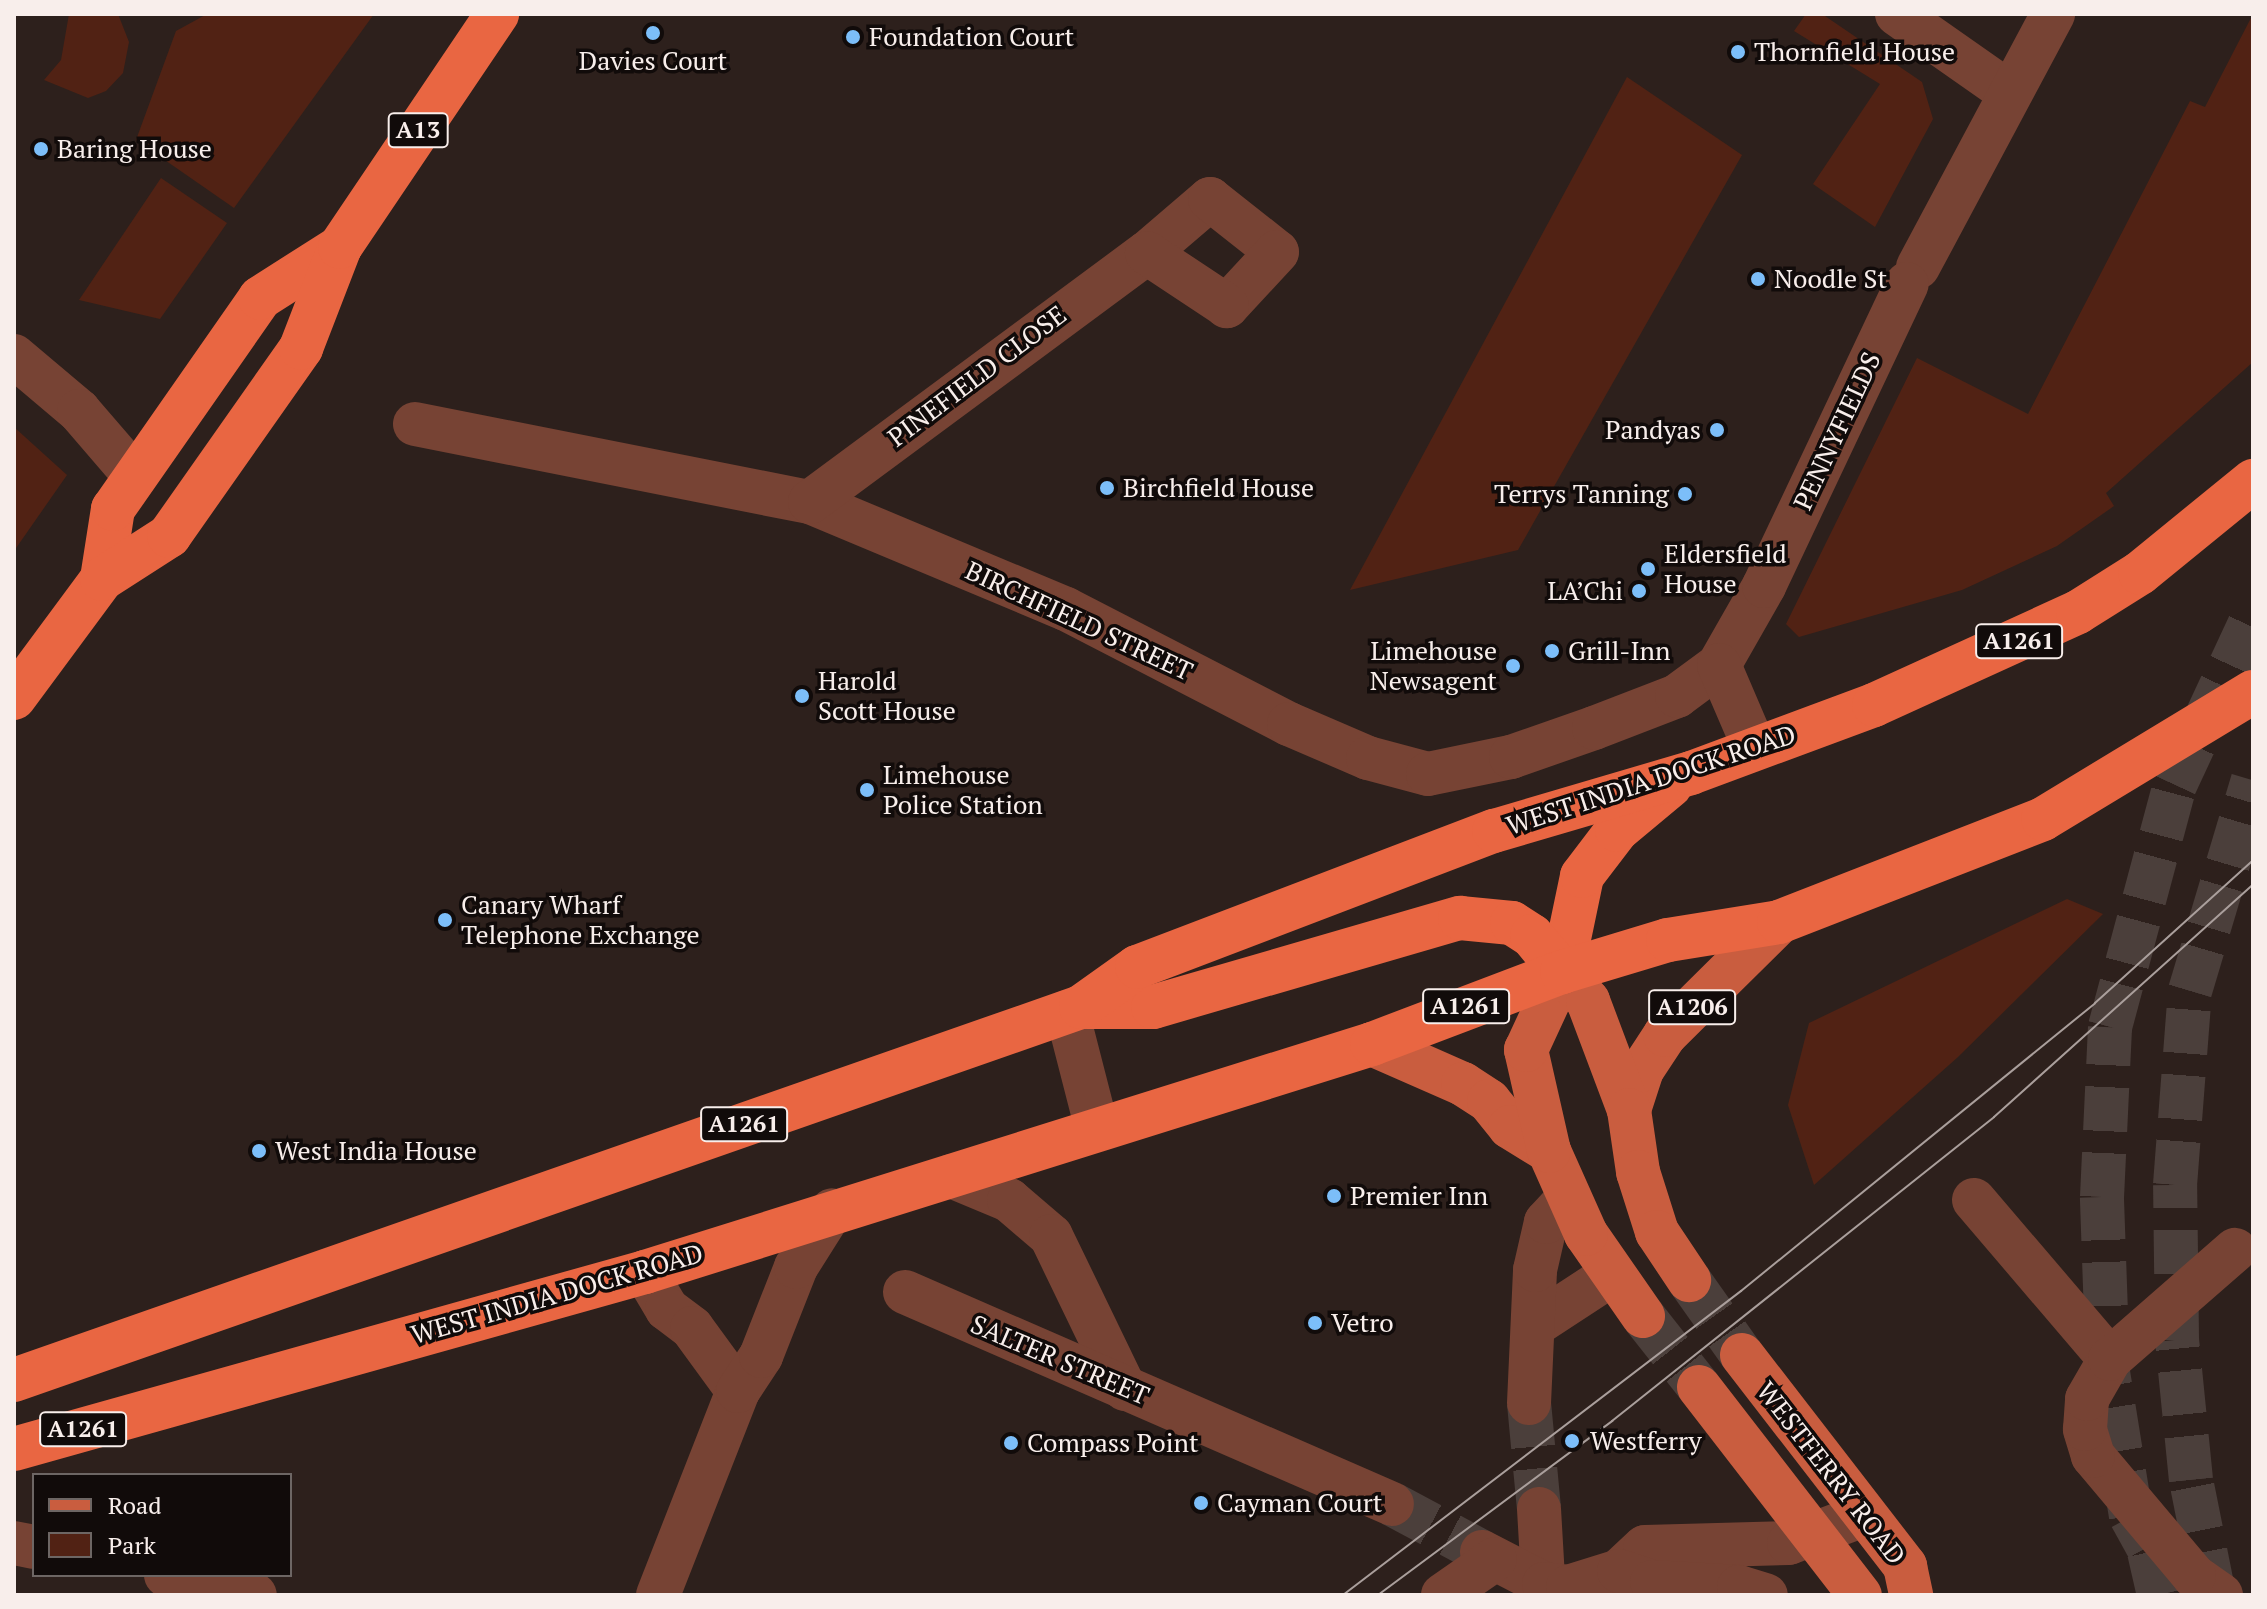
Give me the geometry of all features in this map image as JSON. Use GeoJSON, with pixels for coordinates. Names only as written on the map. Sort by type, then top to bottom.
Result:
{"type":"FeatureCollection","features":[{"type":"Feature","properties":{"kind":"highway","name":"A13"},"geometry":{"type":"LineString","coordinates":[[14,698],[102,579],[169,536],[301,348],[340,247],[497,14]]}},
{"type":"Feature","properties":{"kind":"highway","name":"A13"},"geometry":{"type":"LineString","coordinates":[[102,579],[113,509],[260,298],[340,247]]}},
{"type":"Feature","properties":{"kind":"highway","name":"WEST INDIA DOCK ROAD"},"geometry":{"type":"LineString","coordinates":[[14,1380],[1074,1009],[1152,961],[1504,827],[1691,773],[1936,679],[2078,612],[2140,573],[2253,481]]}},
{"type":"Feature","properties":{"kind":"highway","name":"WEST INDIA DOCK ROAD"},"geometry":{"type":"LineString","coordinates":[[14,1449],[645,1272],[832,1210],[951,1176],[1372,1044],[1562,972],[1668,940],[1779,922],[2043,819],[2253,692]]}},
{"type":"Feature","properties":{"kind":"highway","name":"A1261"},"geometry":{"type":"LineString","coordinates":[[1562,972],[1582,876],[1648,800],[1691,773]]}},
{"type":"Feature","properties":{"kind":"highway","name":"A1261"},"geometry":{"type":"LineString","coordinates":[[1074,1009],[1153,1007],[1460,918],[1512,923],[1532,936],[1562,972]]}},
{"type":"Feature","properties":{"kind":"main road","name":"A1206"},"geometry":{"type":"LineString","coordinates":[[1629,1110],[1642,1070],[1665,1035],[1779,922]]}},
{"type":"Feature","properties":{"kind":"main road","name":"A1206"},"geometry":{"type":"LineString","coordinates":[[1562,972],[1588,1001],[1629,1110],[1638,1172],[1657,1232],[1689,1280]]}},
{"type":"Feature","properties":{"kind":"main road"},"geometry":{"type":"LineString","coordinates":[[1562,972],[1526,1050],[1549,1151],[1568,1198],[1611,1275],[1643,1316]]}},
{"type":"Feature","properties":{"kind":"main road"},"geometry":{"type":"LineString","coordinates":[[1372,1044],[1463,1084],[1489,1101],[1510,1127],[1549,1151]]}},
{"type":"Feature","properties":{"kind":"main road","name":"WESTFERRY ROAD"},"geometry":{"type":"LineString","coordinates":[[1742,1355],[1905,1566],[1911,1595]]}},
{"type":"Feature","properties":{"kind":"main road","name":"WESTFERRY ROAD"},"geometry":{"type":"LineString","coordinates":[[1699,1387],[1860,1595]]}},
{"type":"Feature","properties":{"kind":"street"},"geometry":{"type":"LineString","coordinates":[[1897,14],[2010,93]]}},
{"type":"Feature","properties":{"kind":"street","name":"PENNYFIELDS"},"geometry":{"type":"LineString","coordinates":[[1719,665],[1764,586],[1912,276],[2053,14]]}},
{"type":"Feature","properties":{"kind":"street","name":"PINEFIELD CLOSE"},"geometry":{"type":"LineString","coordinates":[[810,502],[1147,253]]}},
{"type":"Feature","properties":{"kind":"street"},"geometry":{"type":"LineString","coordinates":[[14,356],[79,411],[93,434],[135,476]]}},
{"type":"Feature","properties":{"kind":"street","name":"BIRCHFIELD STREET"},"geometry":{"type":"LineString","coordinates":[[415,424],[810,502],[1066,609],[1289,724],[1402,770],[1450,772],[1511,757],[1677,696],[1719,665]]}},
{"type":"Feature","properties":{"kind":"street"},"geometry":{"type":"LineString","coordinates":[[1719,665],[1755,749]]}},
{"type":"Feature","properties":{"kind":"street"},"geometry":{"type":"LineString","coordinates":[[1074,1009],[1097,1129]]}},
{"type":"Feature","properties":{"kind":"street"},"geometry":{"type":"LineString","coordinates":[[951,1176],[1009,1200],[1051,1236],[1125,1389]]}},
{"type":"Feature","properties":{"kind":"street"},"geometry":{"type":"LineString","coordinates":[[1529,1403],[1530,1350],[1536,1324],[1533,1283],[1546,1222],[1568,1198]]}},
{"type":"Feature","properties":{"kind":"street"},"geometry":{"type":"LineString","coordinates":[[1974,1200],[2110,1359]]}},
{"type":"Feature","properties":{"kind":"street"},"geometry":{"type":"LineString","coordinates":[[658,1595],[738,1391],[761,1356],[796,1267],[832,1210]]}},
{"type":"Feature","properties":{"kind":"street"},"geometry":{"type":"LineString","coordinates":[[2221,1595],[2194,1576],[2093,1456],[2085,1429],[2087,1399],[2110,1359],[2235,1250]]}},
{"type":"Feature","properties":{"kind":"street"},"geometry":{"type":"LineString","coordinates":[[645,1272],[667,1309],[692,1328],[738,1391]]}},
{"type":"Feature","properties":{"kind":"street"},"geometry":{"type":"LineString","coordinates":[[1536,1324],[1611,1275]]}},
{"type":"Feature","properties":{"kind":"street","name":"SALTER STREET"},"geometry":{"type":"LineString","coordinates":[[905,1292],[1392,1504]]}},
{"type":"Feature","properties":{"kind":"street"},"geometry":{"type":"LineString","coordinates":[[1539,1509],[1544,1589]]}},
{"type":"Feature","properties":{"kind":"street"},"geometry":{"type":"LineString","coordinates":[[1443,1595],[1488,1556],[1544,1589],[1568,1587],[1619,1571],[1645,1547],[1789,1543],[1815,1537],[1864,1515]]}},
{"type":"Feature","properties":{"kind":"street"},"geometry":{"type":"LineString","coordinates":[[1619,1571],[1652,1582],[1739,1587],[1766,1595]]}},
{"type":"Feature","properties":{"kind":"street"},"geometry":{"type":"LineString","coordinates":[[175,1577],[255,1595]]}},
{"type":"Feature","properties":{"kind":"green space"},"geometry":{"type":"Polygon","coordinates":[[[69,14],[118,14],[129,42],[123,73],[106,91],[88,98],[44,80],[61,60],[69,14]]]}},
{"type":"Feature","properties":{"kind":"green space"},"geometry":{"type":"Polygon","coordinates":[[[207,14],[374,14],[234,208],[136,140],[176,31],[207,14]]]}},
{"type":"Feature","properties":{"kind":"green space"},"geometry":{"type":"Polygon","coordinates":[[[1806,14],[1822,14],[1922,82],[1933,119],[1875,227],[1813,184],[1880,84],[1794,31],[1806,14]]]}},
{"type":"Feature","properties":{"kind":"green space"},"geometry":{"type":"Polygon","coordinates":[[[2253,14],[2253,362],[2106,493],[2114,506],[2057,546],[1962,590],[1799,637],[1786,624],[1917,358],[2028,414],[2190,101],[2205,107],[2253,14]]]}},
{"type":"Feature","properties":{"kind":"green space"},"geometry":{"type":"Polygon","coordinates":[[[1627,77],[1742,155],[1518,550],[1350,590],[1627,77]]]}},
{"type":"Feature","properties":{"kind":"green space"},"geometry":{"type":"Polygon","coordinates":[[[161,178],[227,223],[160,319],[79,300],[161,178]]]}},
{"type":"Feature","properties":{"kind":"green space"},"geometry":{"type":"Polygon","coordinates":[[[14,427],[67,475],[14,551],[14,427]]]}},
{"type":"Feature","properties":{"kind":"green space"},"geometry":{"type":"Polygon","coordinates":[[[2067,899],[2103,914],[1958,1057],[1814,1185],[1788,1105],[1809,1023],[2067,899]]]}},
{"type":"Feature","properties":{"kind":"tunnel"},"geometry":{"type":"LineString","coordinates":[[2159,1595],[2148,1547],[2131,1516],[2108,1372],[2102,1197],[2110,1027],[2175,785],[2253,617]]}},
{"type":"Feature","properties":{"kind":"tunnel"},"geometry":{"type":"LineString","coordinates":[[2214,1595],[2191,1480],[2177,1340],[2175,1185],[2190,991],[2253,780]]}},
{"type":"Feature","properties":{"kind":"tunnel"},"geometry":{"type":"LineString","coordinates":[[1689,1280],[1742,1355]]}},
{"type":"Feature","properties":{"kind":"tunnel"},"geometry":{"type":"LineString","coordinates":[[1643,1316],[1699,1387]]}},
{"type":"Feature","properties":{"kind":"tunnel"},"geometry":{"type":"LineString","coordinates":[[1529,1403],[1539,1509]]}},
{"type":"Feature","properties":{"kind":"tunnel"},"geometry":{"type":"LineString","coordinates":[[1392,1504],[1482,1552]]}},
{"type":"Feature","properties":{"kind":"tram line"},"geometry":{"type":"LineString","coordinates":[[1343,1595],[1741,1291],[2095,1003],[2253,860]]}},
{"type":"Feature","properties":{"kind":"tram line"},"geometry":{"type":"LineString","coordinates":[[1378,1595],[1612,1421],[1994,1117],[2253,885]]}},
{"type":"Feature","properties":{"kind":"place","name":"Davies Court"},"geometry":{"type":"Point","coordinates":[653,33]}},
{"type":"Feature","properties":{"kind":"place","name":"Foundation Court"},"geometry":{"type":"Point","coordinates":[853,37]}},
{"type":"Feature","properties":{"kind":"place","name":"Thornfield House"},"geometry":{"type":"Point","coordinates":[1738,52]}},
{"type":"Feature","properties":{"kind":"place","name":"Baring House"},"geometry":{"type":"Point","coordinates":[41,149]}},
{"type":"Feature","properties":{"kind":"place","name":"Noodle St"},"geometry":{"type":"Point","coordinates":[1758,279]}},
{"type":"Feature","properties":{"kind":"place","name":"Pandyas"},"geometry":{"type":"Point","coordinates":[1717,430]}},
{"type":"Feature","properties":{"kind":"place","name":"Birchfield House"},"geometry":{"type":"Point","coordinates":[1107,488]}},
{"type":"Feature","properties":{"kind":"place","name":"Terrys Tanning"},"geometry":{"type":"Point","coordinates":[1685,494]}},
{"type":"Feature","properties":{"kind":"place","name":"Eldersfield House"},"geometry":{"type":"Point","coordinates":[1648,569]}},
{"type":"Feature","properties":{"kind":"place","name":"LA’Chi"},"geometry":{"type":"Point","coordinates":[1639,591]}},
{"type":"Feature","properties":{"kind":"place","name":"Grill-Inn"},"geometry":{"type":"Point","coordinates":[1552,651]}},
{"type":"Feature","properties":{"kind":"place","name":"Limehouse Newsagent"},"geometry":{"type":"Point","coordinates":[1513,666]}},
{"type":"Feature","properties":{"kind":"place","name":"Harold Scott House"},"geometry":{"type":"Point","coordinates":[802,696]}},
{"type":"Feature","properties":{"kind":"place","name":"Limehouse Police Station"},"geometry":{"type":"Point","coordinates":[867,790]}},
{"type":"Feature","properties":{"kind":"place","name":"Canary Wharf Telephone Exchange"},"geometry":{"type":"Point","coordinates":[445,920]}},
{"type":"Feature","properties":{"kind":"place","name":"West India House"},"geometry":{"type":"Point","coordinates":[259,1151]}},
{"type":"Feature","properties":{"kind":"place","name":"Premier Inn"},"geometry":{"type":"Point","coordinates":[1334,1196]}},
{"type":"Feature","properties":{"kind":"place","name":"Vetro"},"geometry":{"type":"Point","coordinates":[1315,1323]}},
{"type":"Feature","properties":{"kind":"place","name":"Westferry"},"geometry":{"type":"Point","coordinates":[1572,1441]}},
{"type":"Feature","properties":{"kind":"place","name":"Compass Point"},"geometry":{"type":"Point","coordinates":[1011,1443]}},
{"type":"Feature","properties":{"kind":"place","name":"Cayman Court"},"geometry":{"type":"Point","coordinates":[1201,1503]}}]}
